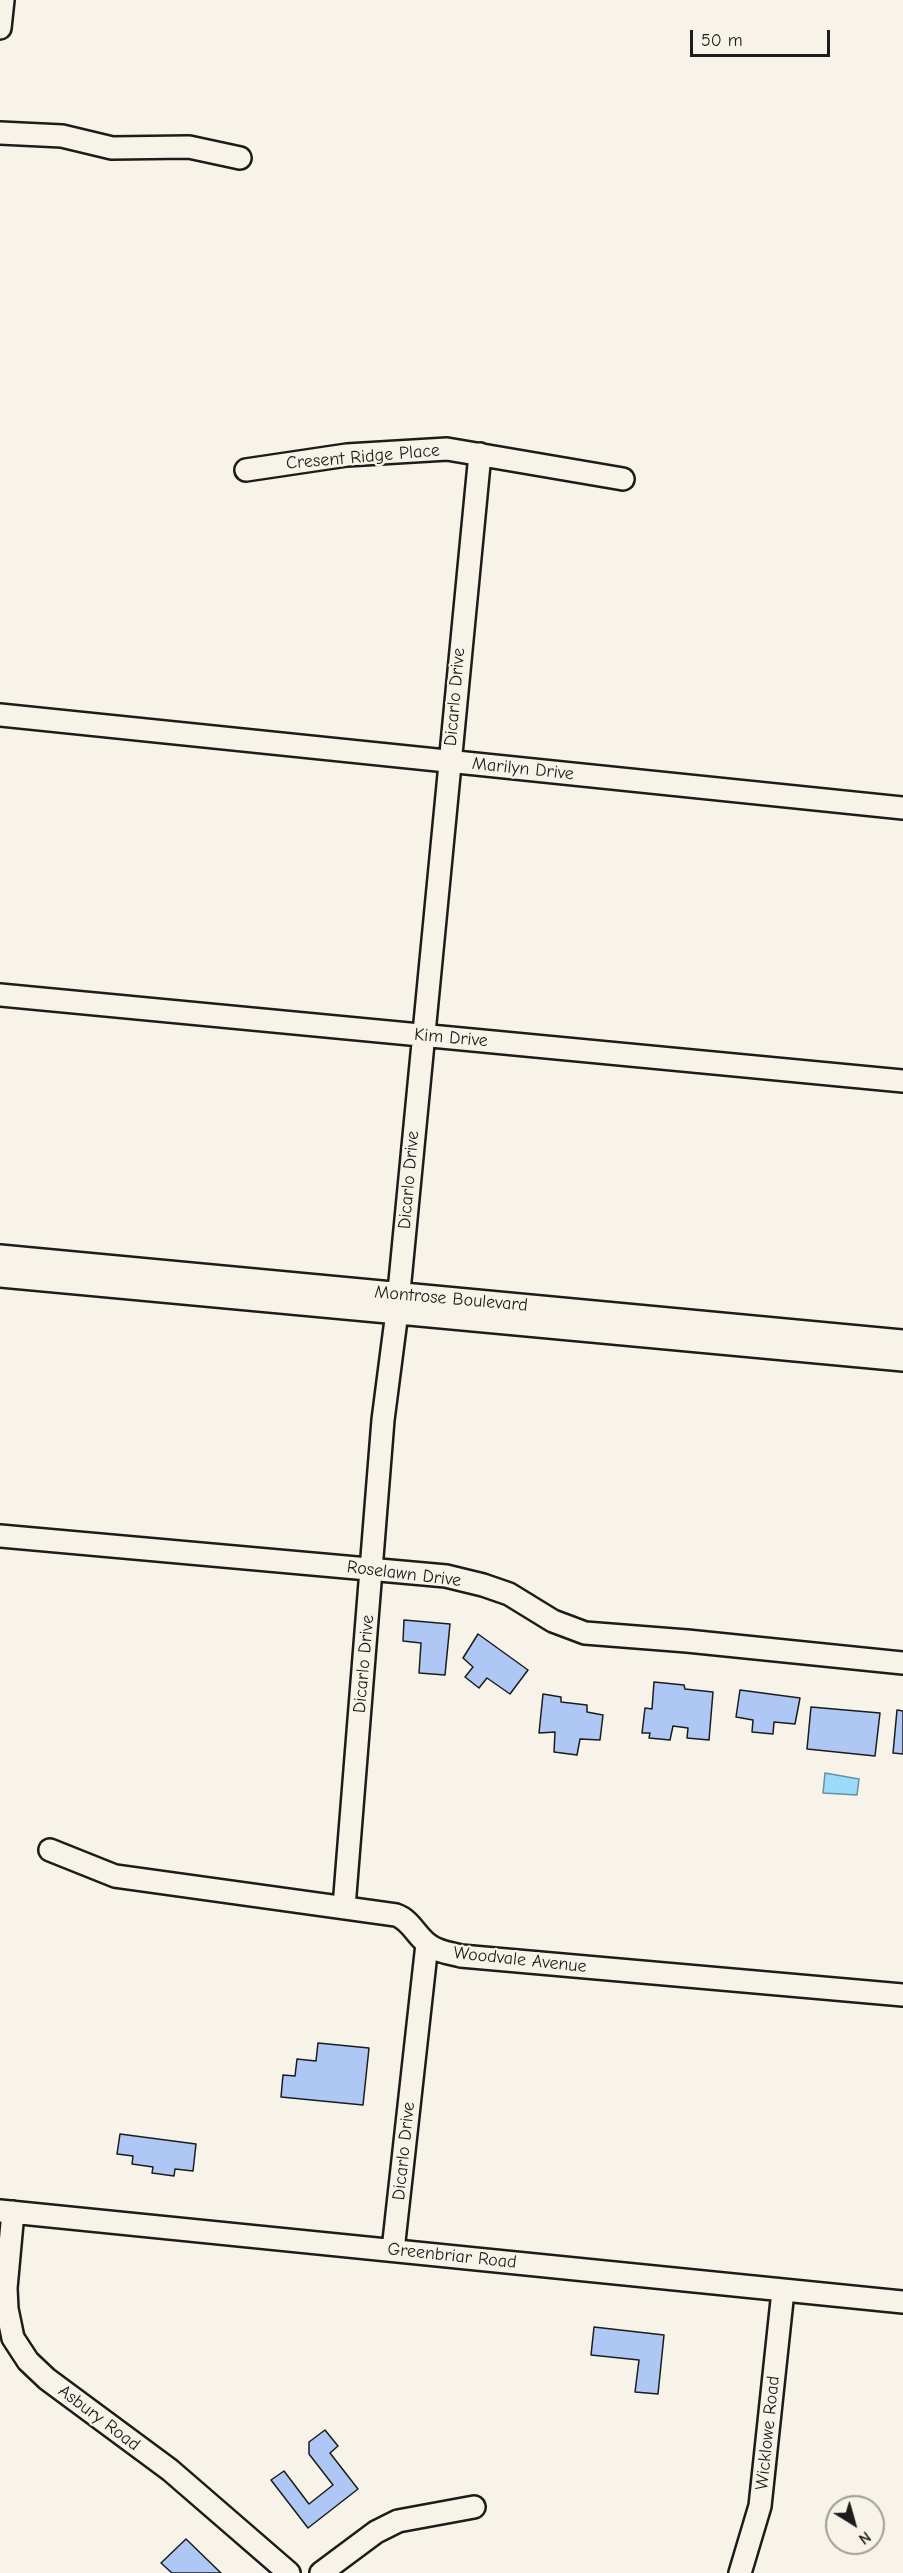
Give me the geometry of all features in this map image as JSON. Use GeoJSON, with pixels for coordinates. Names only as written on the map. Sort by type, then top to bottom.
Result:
{"type":"FeatureCollection","features":[{"type":"Feature","properties":{"kind":"street"},"geometry":{"type":"LineString","coordinates":[[0,28],[3,0]]}},
{"type":"Feature","properties":{"kind":"street"},"geometry":{"type":"LineString","coordinates":[[0,133],[62,136],[112,148],[189,147],[240,158]]}},
{"type":"Feature","properties":{"kind":"street","name":"Cresent Ridge Place"},"geometry":{"type":"LineString","coordinates":[[246,470],[357,454],[447,450],[623,479]]}},
{"type":"Feature","properties":{"kind":"street","name":"Dicarlo Drive"},"geometry":{"type":"LineString","coordinates":[[344,1907],[383,1420],[397,1303],[480,454]]}},
{"type":"Feature","properties":{"kind":"street","name":"Marilyn Drive"},"geometry":{"type":"LineString","coordinates":[[0,715],[903,808]]}},
{"type":"Feature","properties":{"kind":"street","name":"Kim Drive"},"geometry":{"type":"LineString","coordinates":[[0,995],[903,1081]]}},
{"type":"Feature","properties":{"kind":"street","name":"Montrose Boulevard"},"geometry":{"type":"LineString","coordinates":[[0,1256],[903,1360]]}},
{"type":"Feature","properties":{"kind":"street","name":"Montrose Boulevard"},"geometry":{"type":"LineString","coordinates":[[0,1276],[903,1341]]}},
{"type":"Feature","properties":{"kind":"street","name":"Roselawn Drive"},"geometry":{"type":"LineString","coordinates":[[0,1536],[438,1575],[483,1585],[509,1594],[553,1622],[585,1633],[903,1663]]}},
{"type":"Feature","properties":{"kind":"street","name":"Woodvale Avenue"},"geometry":{"type":"LineString","coordinates":[[50,1850],[115,1876],[402,1917],[427,1944],[440,1951],[461,1956],[903,1995]]}},
{"type":"Feature","properties":{"kind":"street","name":"Dicarlo Drive"},"geometry":{"type":"LineString","coordinates":[[393,2250],[427,1944]]}},
{"type":"Feature","properties":{"kind":"street","name":"Greenbriar Road"},"geometry":{"type":"LineString","coordinates":[[6,2212],[903,2302]]}},
{"type":"Feature","properties":{"kind":"street","name":"Asbury Road"},"geometry":{"type":"LineString","coordinates":[[6,2212],[6,2309],[13,2338],[28,2361],[47,2379],[170,2470],[289,2573]]}},
{"type":"Feature","properties":{"kind":"street","name":"Wicklowe Road"},"geometry":{"type":"LineString","coordinates":[[740,2573],[760,2506],[783,2291]]}},
{"type":"Feature","properties":{"kind":"street"},"geometry":{"type":"LineString","coordinates":[[321,2573],[376,2532],[398,2521],[474,2507]]}},
{"type":"Feature","properties":{"kind":"water"},"geometry":{"type":"Polygon","coordinates":[[[825,1773],[859,1779],[857,1795],[823,1793],[825,1773]]]}},
{"type":"Feature","properties":{"kind":"building"},"geometry":{"type":"Polygon","coordinates":[[[404,1620],[450,1624],[445,1675],[419,1673],[421,1643],[403,1641],[404,1620]]]}},
{"type":"Feature","properties":{"kind":"building"},"geometry":{"type":"Polygon","coordinates":[[[478,1634],[528,1670],[510,1694],[487,1678],[479,1688],[465,1677],[473,1667],[463,1658],[478,1634]]]}},
{"type":"Feature","properties":{"kind":"building"},"geometry":{"type":"Polygon","coordinates":[[[654,1682],[684,1685],[685,1689],[713,1692],[709,1740],[687,1738],[688,1728],[673,1726],[670,1740],[649,1738],[650,1733],[642,1733],[645,1708],[652,1709],[654,1682]]]}},
{"type":"Feature","properties":{"kind":"building"},"geometry":{"type":"Polygon","coordinates":[[[740,1690],[800,1698],[795,1724],[774,1722],[773,1734],[752,1732],[753,1720],[736,1717],[740,1690]]]}},
{"type":"Feature","properties":{"kind":"building"},"geometry":{"type":"Polygon","coordinates":[[[543,1694],[561,1697],[561,1702],[587,1705],[587,1712],[603,1715],[600,1740],[580,1739],[577,1755],[554,1752],[555,1732],[539,1733],[543,1694]]]}},
{"type":"Feature","properties":{"kind":"building"},"geometry":{"type":"Polygon","coordinates":[[[811,1707],[880,1713],[875,1756],[807,1749],[811,1707]]]}},
{"type":"Feature","properties":{"kind":"building"},"geometry":{"type":"Polygon","coordinates":[[[897,1710],[903,1711],[903,1754],[893,1753],[897,1710]]]}},
{"type":"Feature","properties":{"kind":"building"},"geometry":{"type":"Polygon","coordinates":[[[318,2043],[369,2048],[363,2105],[281,2097],[283,2075],[295,2076],[297,2059],[316,2061],[318,2043]]]}},
{"type":"Feature","properties":{"kind":"building"},"geometry":{"type":"Polygon","coordinates":[[[120,2134],[196,2144],[193,2171],[175,2169],[174,2176],[152,2173],[153,2167],[132,2164],[133,2156],[117,2154],[120,2134]]]}},
{"type":"Feature","properties":{"kind":"building"},"geometry":{"type":"Polygon","coordinates":[[[594,2327],[664,2335],[658,2394],[635,2392],[639,2360],[591,2355],[594,2327]]]}},
{"type":"Feature","properties":{"kind":"building"},"geometry":{"type":"Polygon","coordinates":[[[325,2430],[338,2446],[330,2453],[358,2489],[308,2528],[271,2480],[284,2471],[309,2504],[333,2485],[309,2454],[309,2442],[325,2430]]]}},
{"type":"Feature","properties":{"kind":"building"},"geometry":{"type":"Polygon","coordinates":[[[186,2539],[221,2573],[172,2573],[161,2563],[186,2539]]]}}]}
